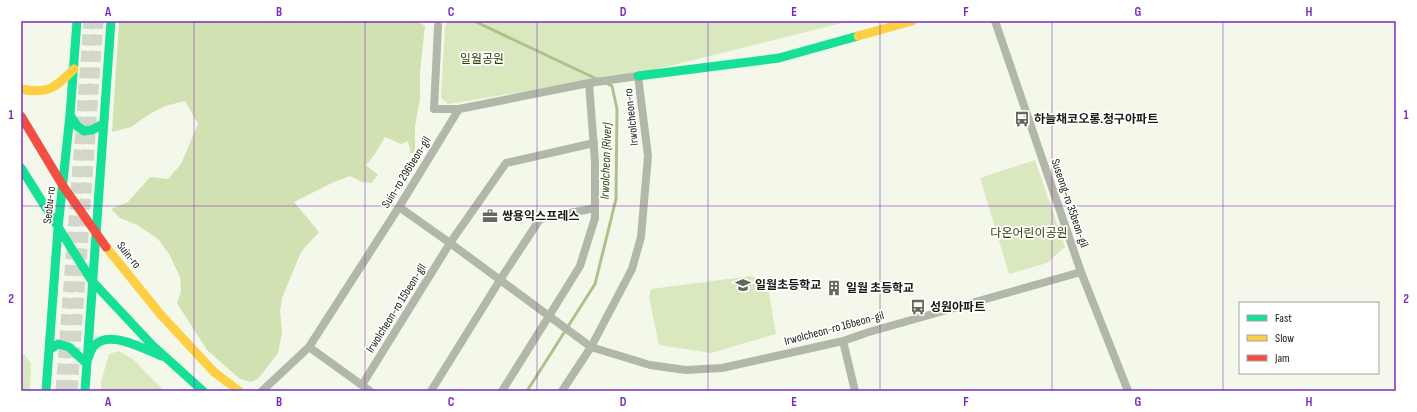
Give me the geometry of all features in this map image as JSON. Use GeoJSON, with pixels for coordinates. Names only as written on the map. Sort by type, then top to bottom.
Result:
{"type":"FeatureCollection","features":[{"type":"Feature","properties":{"kind":"street","name":"Seobu-ro"},"geometry":{"type":"LineString","coordinates":[[46,391],[58,228],[78,21]]}},
{"type":"Feature","properties":{"kind":"street"},"geometry":{"type":"LineString","coordinates":[[85,391],[111,21]]}},
{"type":"Feature","properties":{"kind":"street","name":"Irwolcheon-ro"},"geometry":{"type":"LineString","coordinates":[[562,391],[591,347],[632,269],[641,237],[648,156],[638,76],[779,58],[912,21]]}},
{"type":"Feature","properties":{"kind":"street","name":"Suseong-ro 35beon-gil"},"geometry":{"type":"LineString","coordinates":[[995,21],[1081,272],[1128,391]]}},
{"type":"Feature","properties":{"kind":"street"},"geometry":{"type":"LineString","coordinates":[[438,26],[434,109],[459,109],[589,83],[638,76]]}},
{"type":"Feature","properties":{"kind":"street"},"geometry":{"type":"LineString","coordinates":[[21,89],[34,92],[46,92],[62,81],[74,69]]}},
{"type":"Feature","properties":{"kind":"street"},"geometry":{"type":"LineString","coordinates":[[502,391],[580,266],[595,218],[595,162],[589,83]]}},
{"type":"Feature","properties":{"kind":"street","name":"Suin-ro 296beon-gil"},"geometry":{"type":"LineString","coordinates":[[262,391],[309,347],[399,207],[459,109]]}},
{"type":"Feature","properties":{"kind":"street"},"geometry":{"type":"LineString","coordinates":[[70,115],[80,130],[88,132],[103,124]]}},
{"type":"Feature","properties":{"kind":"street","name":"Suin-ro"},"geometry":{"type":"LineString","coordinates":[[21,116],[63,186],[97,235],[161,315],[214,372],[239,391]]}},
{"type":"Feature","properties":{"kind":"street","name":"Irwolcheon-ro 15beon-gil"},"geometry":{"type":"LineString","coordinates":[[362,385],[450,243],[506,163],[594,143]]}},
{"type":"Feature","properties":{"kind":"street"},"geometry":{"type":"LineString","coordinates":[[21,168],[92,281],[167,359],[204,391]]}},
{"type":"Feature","properties":{"kind":"street"},"geometry":{"type":"LineString","coordinates":[[399,207],[591,347]]}},
{"type":"Feature","properties":{"kind":"street"},"geometry":{"type":"LineString","coordinates":[[431,391],[540,219],[595,208]]}},
{"type":"Feature","properties":{"kind":"street","name":"Irwolcheon-ro 16beon-gil"},"geometry":{"type":"LineString","coordinates":[[591,347],[650,365],[686,370],[722,368],[843,341],[869,332],[1081,272]]}},
{"type":"Feature","properties":{"kind":"street"},"geometry":{"type":"LineString","coordinates":[[86,363],[94,347],[102,340],[116,339],[167,359]]}},
{"type":"Feature","properties":{"kind":"street"},"geometry":{"type":"LineString","coordinates":[[843,341],[854,391]]}},
{"type":"Feature","properties":{"kind":"street"},"geometry":{"type":"LineString","coordinates":[[49,350],[58,344],[69,347],[86,363]]}},
{"type":"Feature","properties":{"kind":"street"},"geometry":{"type":"LineString","coordinates":[[309,347],[370,391]]}},
{"type":"Feature","properties":{"kind":"green space"},"geometry":{"type":"Polygon","coordinates":[[[119,21],[417,21],[425,26],[420,72],[420,100],[415,125],[415,151],[411,154],[408,141],[401,144],[385,137],[375,154],[366,165],[378,175],[371,183],[362,182],[350,176],[334,182],[294,202],[319,232],[301,252],[282,298],[280,311],[282,333],[278,353],[258,379],[251,382],[240,379],[207,350],[177,303],[181,291],[180,277],[169,254],[158,239],[137,225],[120,218],[111,209],[128,202],[150,177],[168,179],[181,164],[198,124],[185,101],[165,106],[148,115],[131,127],[112,132],[119,21]]]}},
{"type":"Feature","properties":{"kind":"green space","name":"일월공원"},"geometry":{"type":"Polygon","coordinates":[[[448,21],[850,21],[649,71],[448,104],[441,98],[445,27],[448,21]]]}},
{"type":"Feature","properties":{"kind":"green space","name":"다온어린이공원"},"geometry":{"type":"Polygon","coordinates":[[[1035,160],[1065,247],[1047,263],[1009,274],[980,178],[1035,160]]]}},
{"type":"Feature","properties":{"kind":"green space"},"geometry":{"type":"Polygon","coordinates":[[[751,276],[768,287],[776,334],[711,353],[659,345],[649,297],[651,289],[751,276]]]}},
{"type":"Feature","properties":{"kind":"green space"},"geometry":{"type":"Polygon","coordinates":[[[21,351],[31,363],[30,391],[21,391],[21,351]]]}},
{"type":"Feature","properties":{"kind":"green space"},"geometry":{"type":"Polygon","coordinates":[[[119,351],[134,360],[164,391],[101,391],[101,382],[109,354],[119,351]]]}},
{"type":"Feature","properties":{"kind":"waterway","name":"Irwolcheon (River)"},"geometry":{"type":"LineString","coordinates":[[474,21],[599,80]]}},
{"type":"Feature","properties":{"kind":"waterway","name":"Irwolcheon (River)"},"geometry":{"type":"LineString","coordinates":[[527,391],[595,284],[616,199],[617,109],[612,86],[606,83]]}},
{"type":"Feature","properties":{"kind":"tunnel"},"geometry":{"type":"LineString","coordinates":[[61,391],[89,21]]}},
{"type":"Feature","properties":{"kind":"tunnel"},"geometry":{"type":"LineString","coordinates":[[72,391],[98,21]]}},
{"type":"Feature","properties":{"kind":"traffic: fast"},"geometry":{"type":"LineString","coordinates":[[46,391],[58,228],[70,115],[77,21]]}},
{"type":"Feature","properties":{"kind":"traffic: fast"},"geometry":{"type":"LineString","coordinates":[[85,391],[111,21]]}},
{"type":"Feature","properties":{"kind":"traffic: fast"},"geometry":{"type":"LineString","coordinates":[[638,76],[779,58],[858,36]]}},
{"type":"Feature","properties":{"kind":"traffic: fast"},"geometry":{"type":"LineString","coordinates":[[70,115],[77,126],[84,131],[92,130],[103,124]]}},
{"type":"Feature","properties":{"kind":"traffic: fast"},"geometry":{"type":"LineString","coordinates":[[21,168],[92,281],[152,345],[203,391]]}},
{"type":"Feature","properties":{"kind":"traffic: fast"},"geometry":{"type":"LineString","coordinates":[[86,363],[94,346],[101,341],[109,339],[137,345],[161,356]]}},
{"type":"Feature","properties":{"kind":"traffic: fast"},"geometry":{"type":"LineString","coordinates":[[49,350],[58,344],[69,347],[86,363]]}},
{"type":"Feature","properties":{"kind":"traffic: slow"},"geometry":{"type":"LineString","coordinates":[[858,36],[912,21]]}},
{"type":"Feature","properties":{"kind":"traffic: slow"},"geometry":{"type":"LineString","coordinates":[[21,89],[38,91],[51,88],[62,81],[74,69]]}},
{"type":"Feature","properties":{"kind":"traffic: slow"},"geometry":{"type":"LineString","coordinates":[[106,247],[161,315],[214,372],[239,391]]}},
{"type":"Feature","properties":{"kind":"traffic: jam"},"geometry":{"type":"LineString","coordinates":[[21,116],[63,186],[106,247]]}},
{"type":"Feature","properties":{"kind":"place","name":"하늘채코오롱.청구아파트"},"geometry":{"type":"Point","coordinates":[1022,119]}},
{"type":"Feature","properties":{"kind":"place","name":"쌍용익스프레스"},"geometry":{"type":"Point","coordinates":[490,216]}},
{"type":"Feature","properties":{"kind":"place","name":"일월초등학교"},"geometry":{"type":"Point","coordinates":[743,285]}},
{"type":"Feature","properties":{"kind":"place","name":"일월 초등학교"},"geometry":{"type":"Point","coordinates":[834,288]}},
{"type":"Feature","properties":{"kind":"place","name":"성원아파트"},"geometry":{"type":"Point","coordinates":[918,307]}}]}
